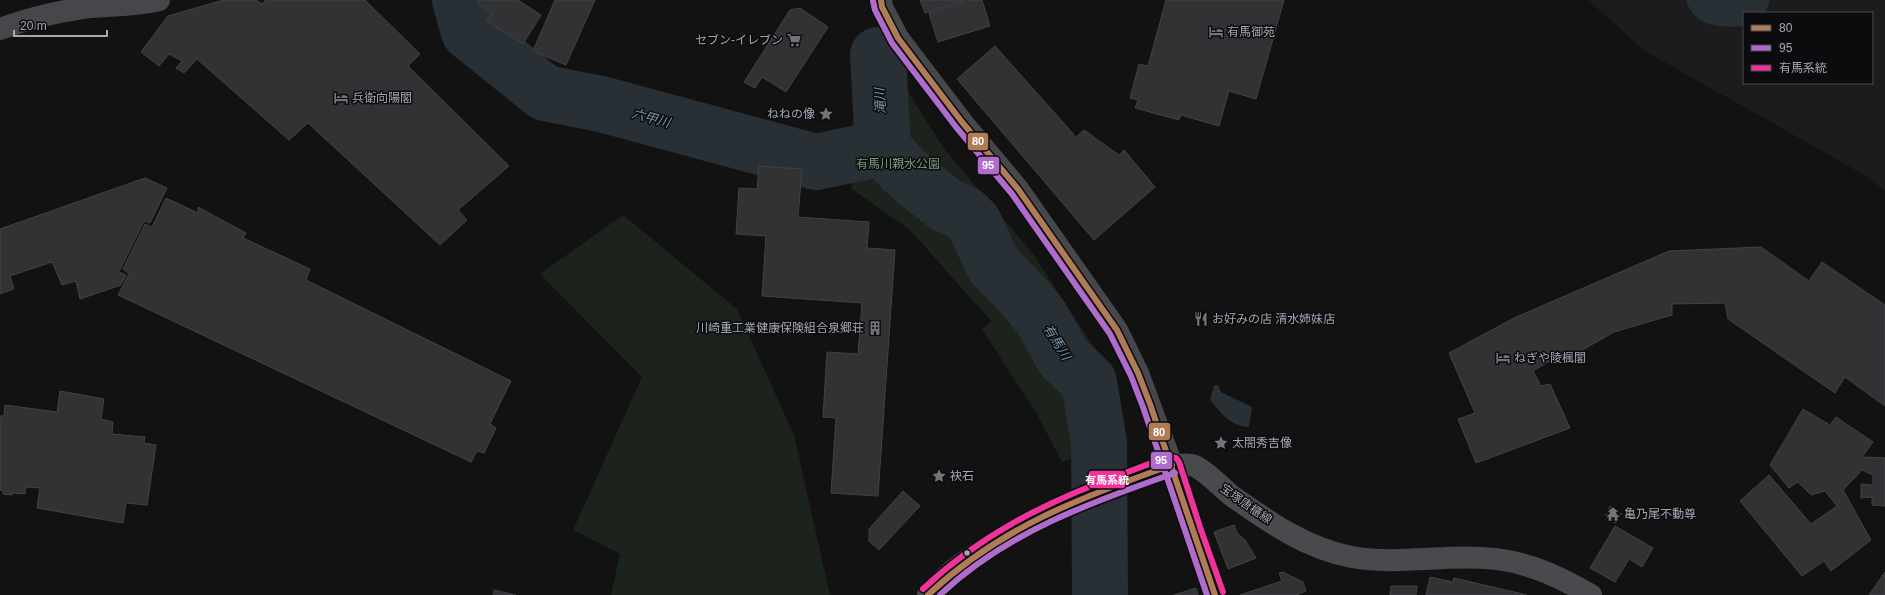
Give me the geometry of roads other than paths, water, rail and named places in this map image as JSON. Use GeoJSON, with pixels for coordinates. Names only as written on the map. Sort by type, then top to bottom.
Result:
{"type":"FeatureCollection","features":[{"type":"Feature","properties":{"kind":"main road","name":"宝塚唐櫃線"},"geometry":{"type":"LineString","coordinates":[[928,595],[961,564],[1044,516],[1118,484],[1172,465],[1194,465],[1232,496],[1294,537],[1322,550],[1354,558],[1385,561],[1465,558],[1501,560],[1528,565],[1573,584],[1591,595]]}},
{"type":"Feature","properties":{"kind":"main road"},"geometry":{"type":"LineString","coordinates":[[1172,465],[1193,533],[1216,595]]}},
{"type":"Feature","properties":{"kind":"street"},"geometry":{"type":"LineString","coordinates":[[0,29],[29,19],[82,8],[147,3],[160,0]]}},
{"type":"Feature","properties":{"kind":"street"},"geometry":{"type":"LineString","coordinates":[[881,3],[898,38],[962,122],[1018,189],[1117,330],[1138,373],[1172,465]]}},
{"type":"Feature","properties":{"kind":"waterway","name":"六甲川"},"geometry":{"type":"LineString","coordinates":[[460,0],[469,32],[545,93],[601,104],[816,162],[883,148]]}},
{"type":"Feature","properties":{"kind":"waterway","name":"滝川"},"geometry":{"type":"LineString","coordinates":[[878,55],[883,148]]}},
{"type":"Feature","properties":{"kind":"waterway","name":"有馬川"},"geometry":{"type":"LineString","coordinates":[[883,148],[903,170],[919,184],[946,205],[965,214],[974,223],[994,266],[1019,291],[1041,317],[1063,357],[1089,382],[1099,443],[1100,595]]}},
{"type":"Feature","properties":{"kind":"place","name":"有馬御苑"},"geometry":{"type":"Point","coordinates":[1216,32]}},
{"type":"Feature","properties":{"kind":"place","name":"セブン-イレブン"},"geometry":{"type":"Point","coordinates":[794,40]}},
{"type":"Feature","properties":{"kind":"place","name":"兵衛向陽閣"},"geometry":{"type":"Point","coordinates":[341,98]}},
{"type":"Feature","properties":{"kind":"place","name":"ねねの像"},"geometry":{"type":"Point","coordinates":[826,114]}},
{"type":"Feature","properties":{"kind":"place","name":"お好みの店 清水姉妹店"},"geometry":{"type":"Point","coordinates":[1201,319]}},
{"type":"Feature","properties":{"kind":"place","name":"川崎重工業健康保険組合泉郷荘"},"geometry":{"type":"Point","coordinates":[875,328]}},
{"type":"Feature","properties":{"kind":"place","name":"ねぎや陵楓閣"},"geometry":{"type":"Point","coordinates":[1503,358]}},
{"type":"Feature","properties":{"kind":"place","name":"太閤秀吉像"},"geometry":{"type":"Point","coordinates":[1221,443]}},
{"type":"Feature","properties":{"kind":"place","name":"袂石"},"geometry":{"type":"Point","coordinates":[939,476]}},
{"type":"Feature","properties":{"kind":"place","name":"亀乃尾不動尊"},"geometry":{"type":"Point","coordinates":[1613,514]}},
{"type":"Feature","properties":{"kind":"park label","name":"有馬川親水公園"},"geometry":{"type":"Point","coordinates":[898,164]}}]}
